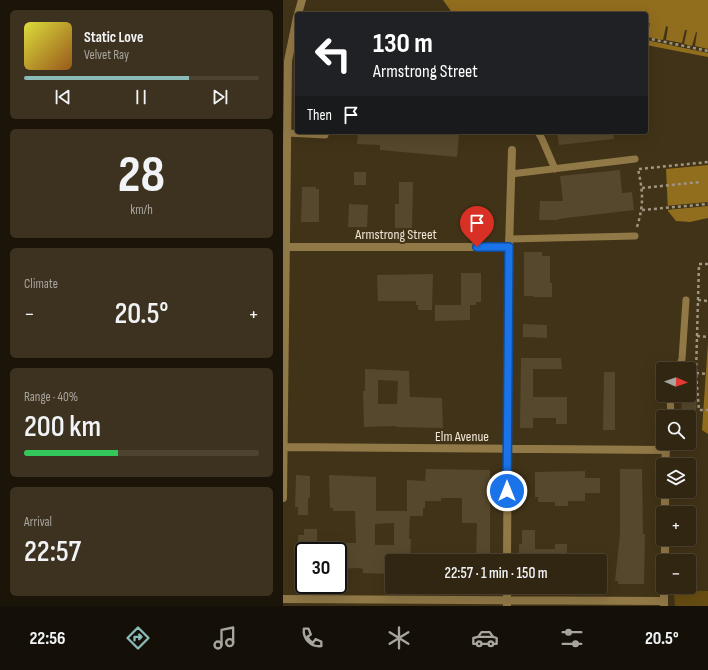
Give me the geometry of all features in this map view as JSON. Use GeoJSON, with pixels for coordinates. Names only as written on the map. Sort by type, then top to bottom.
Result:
{"type":"FeatureCollection","features":[{"type":"Feature","properties":{"kind":"street"},"geometry":{"type":"LineString","coordinates":[[299,12],[302,0]]}},
{"type":"Feature","properties":{"kind":"street"},"geometry":{"type":"LineString","coordinates":[[283,498],[284,247],[287,61],[295,30]]}},
{"type":"Feature","properties":{"kind":"street"},"geometry":{"type":"LineString","coordinates":[[507,554],[509,243],[512,150]]}},
{"type":"Feature","properties":{"kind":"street","name":"Armstrong Street"},"geometry":{"type":"LineString","coordinates":[[284,247],[509,243]]}},
{"type":"Feature","properties":{"kind":"street","name":"Elm Avenue"},"geometry":{"type":"LineString","coordinates":[[283,447],[507,449],[656,446]]}},
{"type":"Feature","properties":{"kind":"street"},"geometry":{"type":"LineString","coordinates":[[283,599],[507,604],[664,604]]}},
{"type":"Feature","properties":{"kind":"lane"},"geometry":{"type":"LineString","coordinates":[[287,133],[295,133]]}},
{"type":"Feature","properties":{"kind":"lane"},"geometry":{"type":"LineString","coordinates":[[539,134],[543,139],[555,169]]}},
{"type":"Feature","properties":{"kind":"lane"},"geometry":{"type":"LineString","coordinates":[[511,174],[635,159]]}},
{"type":"Feature","properties":{"kind":"lane"},"geometry":{"type":"LineString","coordinates":[[509,243],[635,236]]}},
{"type":"Feature","properties":{"kind":"lane"},"geometry":{"type":"LineString","coordinates":[[681,362],[686,300]]}},
{"type":"Feature","properties":{"kind":"path"},"geometry":{"type":"LineString","coordinates":[[648,38],[708,51]]}},
{"type":"Feature","properties":{"kind":"path"},"geometry":{"type":"LineString","coordinates":[[635,159],[642,188],[642,210],[635,236]]}},
{"type":"Feature","properties":{"kind":"path"},"geometry":{"type":"LineString","coordinates":[[637,169],[708,162]]}},
{"type":"Feature","properties":{"kind":"path"},"geometry":{"type":"LineString","coordinates":[[642,188],[700,182]]}},
{"type":"Feature","properties":{"kind":"path"},"geometry":{"type":"LineString","coordinates":[[642,210],[708,204]]}},
{"type":"Feature","properties":{"kind":"path"},"geometry":{"type":"LineString","coordinates":[[706,264],[699,264],[696,373],[699,410],[708,410]]}},
{"type":"Feature","properties":{"kind":"path"},"geometry":{"type":"LineString","coordinates":[[702,300],[708,301]]}},
{"type":"Feature","properties":{"kind":"path"},"geometry":{"type":"LineString","coordinates":[[697,336],[708,337]]}},
{"type":"Feature","properties":{"kind":"path"},"geometry":{"type":"LineString","coordinates":[[696,373],[708,374]]}},
{"type":"Feature","properties":{"kind":"shaded area"},"geometry":{"type":"Polygon","coordinates":[[[443,0],[708,0],[708,57],[648,45],[648,12],[452,12],[443,0]]]}},
{"type":"Feature","properties":{"kind":"shaded area"},"geometry":{"type":"Polygon","coordinates":[[[708,165],[708,218],[690,222],[676,221],[668,211],[666,169],[708,165]]]}},
{"type":"Feature","properties":{"kind":"shaded area"},"geometry":{"type":"Polygon","coordinates":[[[708,342],[708,434],[702,430],[708,342]]]}},
{"type":"Feature","properties":{"kind":"shaded area"},"geometry":{"type":"Polygon","coordinates":[[[696,591],[708,591],[708,606],[675,606],[674,594],[696,594],[696,591]]]}},
{"type":"Feature","properties":{"kind":"pier"},"geometry":{"type":"Polygon","coordinates":[[[666,26],[668,27],[666,40],[682,43],[685,30],[687,30],[684,44],[692,46],[697,32],[695,46],[708,49],[708,53],[648,40],[648,37],[663,40],[666,26]]]}},
{"type":"Feature","properties":{"kind":"pier"},"geometry":{"type":"Polygon","coordinates":[[[708,202],[708,206],[666,210],[665,206],[708,202]]]}},
{"type":"Feature","properties":{"kind":"building"},"geometry":{"type":"Polygon","coordinates":[[[358,134],[459,135],[457,157],[380,150],[380,145],[357,144],[358,134]]]}},
{"type":"Feature","properties":{"kind":"building"},"geometry":{"type":"Polygon","coordinates":[[[557,134],[613,134],[614,139],[559,145],[557,134]]]}},
{"type":"Feature","properties":{"kind":"building"},"geometry":{"type":"Polygon","coordinates":[[[620,170],[622,193],[632,192],[634,210],[558,220],[539,220],[540,201],[563,201],[560,176],[620,170]]]}},
{"type":"Feature","properties":{"kind":"building"},"geometry":{"type":"Polygon","coordinates":[[[354,172],[366,172],[366,185],[354,185],[354,172]]]}},
{"type":"Feature","properties":{"kind":"building"},"geometry":{"type":"Polygon","coordinates":[[[399,182],[413,182],[412,228],[395,228],[395,204],[399,204],[399,182]]]}},
{"type":"Feature","properties":{"kind":"building"},"geometry":{"type":"Polygon","coordinates":[[[302,187],[316,187],[316,189],[319,189],[319,222],[301,222],[302,187]]]}},
{"type":"Feature","properties":{"kind":"building"},"geometry":{"type":"Polygon","coordinates":[[[349,204],[368,205],[367,227],[348,227],[349,204]]]}},
{"type":"Feature","properties":{"kind":"building"},"geometry":{"type":"Polygon","coordinates":[[[524,252],[542,252],[542,256],[550,256],[550,283],[552,283],[552,297],[524,296],[524,252]]]}},
{"type":"Feature","properties":{"kind":"building"},"geometry":{"type":"Polygon","coordinates":[[[461,273],[481,273],[481,302],[476,302],[476,305],[470,305],[470,320],[435,321],[435,305],[461,305],[461,273]]]}},
{"type":"Feature","properties":{"kind":"building"},"geometry":{"type":"Polygon","coordinates":[[[433,274],[432,310],[418,310],[416,301],[378,301],[377,275],[433,274]]]}},
{"type":"Feature","properties":{"kind":"building"},"geometry":{"type":"Polygon","coordinates":[[[523,324],[547,325],[547,338],[523,337],[523,324]]]}},
{"type":"Feature","properties":{"kind":"building"},"geometry":{"type":"Polygon","coordinates":[[[521,358],[561,358],[562,369],[533,369],[533,397],[567,397],[567,424],[556,424],[556,418],[533,418],[533,428],[520,428],[521,358]]]}},
{"type":"Feature","properties":{"kind":"building"},"geometry":{"type":"Polygon","coordinates":[[[365,369],[409,371],[410,397],[442,398],[443,428],[396,426],[364,427],[363,391],[365,391],[365,369]],[[378,380],[378,404],[397,404],[398,381],[378,380]]]}},
{"type":"Feature","properties":{"kind":"building"},"geometry":{"type":"Polygon","coordinates":[[[604,372],[615,372],[615,430],[603,430],[604,372]]]}},
{"type":"Feature","properties":{"kind":"building"},"geometry":{"type":"Polygon","coordinates":[[[697,395],[696,415],[696,410],[681,410],[682,402],[696,402],[697,395]]]}},
{"type":"Feature","properties":{"kind":"building"},"geometry":{"type":"Polygon","coordinates":[[[426,469],[490,470],[490,554],[476,554],[477,523],[462,523],[462,499],[441,498],[441,501],[425,501],[423,516],[410,516],[410,554],[385,554],[385,574],[363,573],[363,569],[359,568],[347,569],[347,543],[356,543],[355,511],[333,511],[333,508],[330,508],[329,475],[376,477],[376,511],[407,511],[407,480],[425,481],[426,469]],[[394,523],[375,524],[375,545],[394,545],[394,523]]]}},
{"type":"Feature","properties":{"kind":"building"},"geometry":{"type":"Polygon","coordinates":[[[620,469],[642,469],[643,534],[645,534],[644,584],[618,584],[618,581],[615,581],[620,534],[620,469]]]}},
{"type":"Feature","properties":{"kind":"building"},"geometry":{"type":"Polygon","coordinates":[[[585,471],[585,478],[600,478],[600,493],[585,493],[585,501],[568,501],[568,506],[555,506],[555,502],[538,502],[538,497],[535,497],[535,472],[585,471]]]}},
{"type":"Feature","properties":{"kind":"building"},"geometry":{"type":"Polygon","coordinates":[[[296,475],[310,476],[308,515],[298,515],[298,507],[295,507],[296,475]]]}},
{"type":"Feature","properties":{"kind":"building"},"geometry":{"type":"Polygon","coordinates":[[[304,529],[317,529],[317,542],[298,542],[298,535],[304,535],[304,529]]]}},
{"type":"Feature","properties":{"kind":"building"},"geometry":{"type":"Polygon","coordinates":[[[522,530],[535,530],[535,549],[555,549],[555,544],[567,544],[567,554],[519,554],[519,544],[522,544],[522,530]]]}},
{"type":"Feature","properties":{"kind":"route"},"geometry":{"type":"LineString","coordinates":[[477,247],[509,247],[507,491]]}}]}
